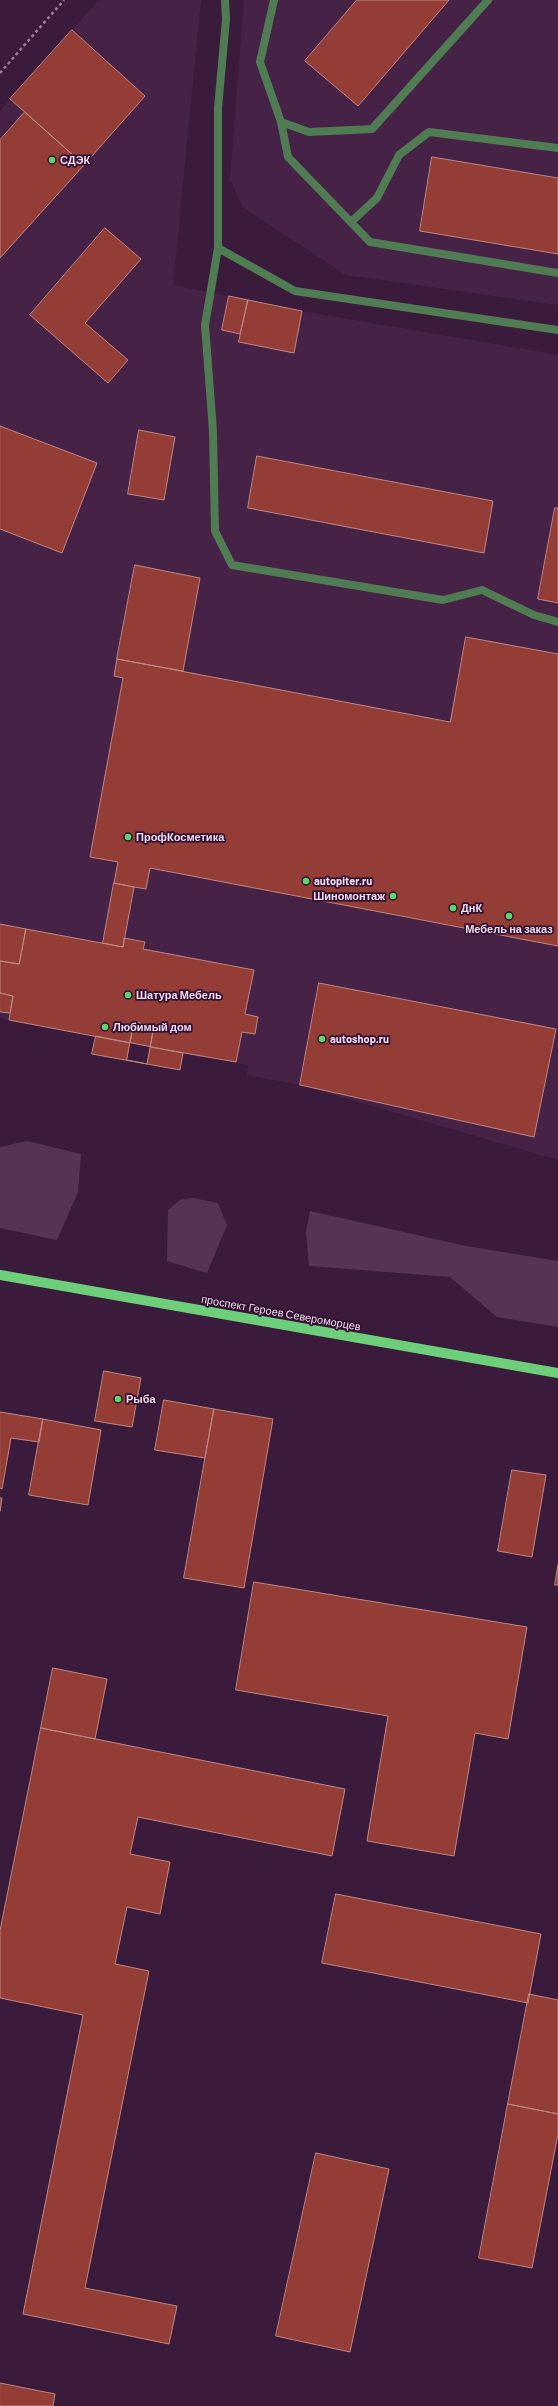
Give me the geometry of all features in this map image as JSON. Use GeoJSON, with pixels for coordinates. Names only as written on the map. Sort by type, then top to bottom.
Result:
{"type":"FeatureCollection","features":[{"type":"Feature","properties":{"kind":"main road","name":"проспект Героев Североморцев"},"geometry":{"type":"LineString","coordinates":[[0,1275],[558,1373]]}},
{"type":"Feature","properties":{"kind":"lane"},"geometry":{"type":"LineString","coordinates":[[225,0],[226,19],[218,108],[218,248],[205,325],[214,432],[215,531],[232,565],[443,600],[482,590],[534,615],[558,622]]}},
{"type":"Feature","properties":{"kind":"lane"},"geometry":{"type":"LineString","coordinates":[[274,0],[260,62],[281,122],[288,157],[370,242],[558,273]]}},
{"type":"Feature","properties":{"kind":"lane"},"geometry":{"type":"LineString","coordinates":[[281,122],[309,132],[372,129],[488,0]]}},
{"type":"Feature","properties":{"kind":"lane"},"geometry":{"type":"LineString","coordinates":[[351,222],[377,198],[399,155],[430,132],[558,148]]}},
{"type":"Feature","properties":{"kind":"lane"},"geometry":{"type":"LineString","coordinates":[[218,248],[295,290],[558,330]]}},
{"type":"Feature","properties":{"kind":"path"},"geometry":{"type":"LineString","coordinates":[[0,73],[64,0]]}},
{"type":"Feature","properties":{"kind":"shaded area"},"geometry":{"type":"Polygon","coordinates":[[[99,0],[201,0],[173,285],[302,311],[558,355],[558,1160],[300,1085],[247,1075],[248,1065],[150,1047],[154,1026],[134,1022],[130,1043],[0,1018],[0,111],[99,0]]]}},
{"type":"Feature","properties":{"kind":"shaded area"},"geometry":{"type":"Polygon","coordinates":[[[244,0],[558,0],[558,305],[346,275],[243,207],[230,180],[244,0]]]}},
{"type":"Feature","properties":{"kind":"shaded area"},"geometry":{"type":"Polygon","coordinates":[[[27,1141],[81,1154],[78,1192],[57,1240],[0,1228],[0,1147],[27,1141]]]}},
{"type":"Feature","properties":{"kind":"shaded area"},"geometry":{"type":"Polygon","coordinates":[[[192,1198],[218,1203],[227,1225],[207,1273],[167,1261],[168,1210],[180,1200],[192,1198]]]}},
{"type":"Feature","properties":{"kind":"shaded area"},"geometry":{"type":"Polygon","coordinates":[[[310,1211],[466,1246],[558,1261],[558,1327],[497,1317],[450,1277],[309,1266],[306,1232],[310,1211]]]}},
{"type":"Feature","properties":{"kind":"building"},"geometry":{"type":"Polygon","coordinates":[[[357,0],[449,0],[358,106],[305,61],[357,0]]]}},
{"type":"Feature","properties":{"kind":"building"},"geometry":{"type":"Polygon","coordinates":[[[72,30],[145,96],[84,165],[10,99],[72,30]]]}},
{"type":"Feature","properties":{"kind":"building"},"geometry":{"type":"Polygon","coordinates":[[[25,112],[84,165],[0,258],[0,140],[25,112]]]}},
{"type":"Feature","properties":{"kind":"building"},"geometry":{"type":"Polygon","coordinates":[[[432,157],[558,178],[558,254],[420,231],[432,157]]]}},
{"type":"Feature","properties":{"kind":"building"},"geometry":{"type":"Polygon","coordinates":[[[105,228],[141,259],[85,323],[128,360],[108,383],[30,315],[105,228]]]}},
{"type":"Feature","properties":{"kind":"building"},"geometry":{"type":"Polygon","coordinates":[[[229,296],[248,300],[240,334],[222,330],[229,296]]]}},
{"type":"Feature","properties":{"kind":"building"},"geometry":{"type":"Polygon","coordinates":[[[248,300],[302,311],[294,353],[239,342],[248,300]]]}},
{"type":"Feature","properties":{"kind":"building"},"geometry":{"type":"Polygon","coordinates":[[[0,426],[97,463],[62,553],[0,529],[0,426]]]}},
{"type":"Feature","properties":{"kind":"building"},"geometry":{"type":"Polygon","coordinates":[[[139,430],[175,437],[164,500],[128,494],[139,430]]]}},
{"type":"Feature","properties":{"kind":"building"},"geometry":{"type":"Polygon","coordinates":[[[257,456],[493,501],[484,553],[248,508],[257,456]]]}},
{"type":"Feature","properties":{"kind":"building"},"geometry":{"type":"Polygon","coordinates":[[[555,508],[558,508],[558,603],[538,599],[555,508]]]}},
{"type":"Feature","properties":{"kind":"building"},"geometry":{"type":"Polygon","coordinates":[[[135,565],[200,578],[183,671],[117,659],[135,565]]]}},
{"type":"Feature","properties":{"kind":"building"},"geometry":{"type":"Polygon","coordinates":[[[466,637],[558,654],[558,946],[150,868],[146,889],[134,887],[114,883],[118,862],[90,857],[123,678],[114,676],[117,659],[450,722],[466,637]]]}},
{"type":"Feature","properties":{"kind":"building"},"geometry":{"type":"Polygon","coordinates":[[[114,883],[134,887],[123,947],[103,943],[114,883]]]}},
{"type":"Feature","properties":{"kind":"building"},"geometry":{"type":"Polygon","coordinates":[[[0,924],[26,929],[19,964],[0,961],[0,924]]]}},
{"type":"Feature","properties":{"kind":"building","name":"Шатура Мебель"},"geometry":{"type":"Polygon","coordinates":[[[26,929],[123,947],[124,938],[145,942],[143,949],[254,970],[245,1014],[258,1017],[255,1034],[242,1032],[236,1062],[150,1047],[154,1026],[134,1022],[130,1043],[9,1020],[13,996],[0,993],[0,961],[19,964],[26,929]]]}},
{"type":"Feature","properties":{"kind":"building"},"geometry":{"type":"Polygon","coordinates":[[[319,983],[556,1029],[534,1137],[300,1085],[319,983]]]}},
{"type":"Feature","properties":{"kind":"building"},"geometry":{"type":"Polygon","coordinates":[[[0,993],[13,996],[10,1013],[0,1012],[0,993]]]}},
{"type":"Feature","properties":{"kind":"building"},"geometry":{"type":"Polygon","coordinates":[[[134,1022],[154,1026],[147,1064],[127,1060],[134,1022]]]}},
{"type":"Feature","properties":{"kind":"building"},"geometry":{"type":"Polygon","coordinates":[[[96,1036],[183,1053],[180,1070],[92,1054],[96,1036]]]}},
{"type":"Feature","properties":{"kind":"building","name":"Рыба"},"geometry":{"type":"Polygon","coordinates":[[[104,1371],[141,1378],[132,1427],[95,1421],[104,1371]]]}},
{"type":"Feature","properties":{"kind":"building"},"geometry":{"type":"Polygon","coordinates":[[[164,1400],[214,1409],[205,1458],[155,1450],[164,1400]]]}},
{"type":"Feature","properties":{"kind":"building"},"geometry":{"type":"Polygon","coordinates":[[[214,1409],[273,1419],[244,1588],[184,1578],[214,1409]]]}},
{"type":"Feature","properties":{"kind":"building"},"geometry":{"type":"Polygon","coordinates":[[[0,1412],[43,1419],[39,1442],[11,1438],[2,1489],[0,1488],[0,1412]]]}},
{"type":"Feature","properties":{"kind":"building"},"geometry":{"type":"Polygon","coordinates":[[[43,1419],[101,1430],[88,1505],[29,1495],[43,1419]]]}},
{"type":"Feature","properties":{"kind":"building"},"geometry":{"type":"Polygon","coordinates":[[[512,1470],[546,1475],[532,1557],[498,1551],[512,1470]]]}},
{"type":"Feature","properties":{"kind":"building"},"geometry":{"type":"Polygon","coordinates":[[[0,1498],[2,1498],[0,1511],[0,1498]]]}},
{"type":"Feature","properties":{"kind":"building"},"geometry":{"type":"Polygon","coordinates":[[[558,1565],[558,1585],[555,1585],[558,1565]]]}},
{"type":"Feature","properties":{"kind":"building"},"geometry":{"type":"Polygon","coordinates":[[[254,1582],[527,1627],[508,1739],[475,1733],[454,1856],[367,1841],[388,1716],[236,1690],[254,1582]]]}},
{"type":"Feature","properties":{"kind":"building"},"geometry":{"type":"Polygon","coordinates":[[[53,1668],[107,1679],[95,1739],[41,1728],[53,1668]]]}},
{"type":"Feature","properties":{"kind":"building"},"geometry":{"type":"Polygon","coordinates":[[[41,1728],[345,1789],[332,1856],[138,1817],[130,1854],[170,1862],[160,1914],[127,1907],[115,1964],[149,1971],[85,2288],[177,2306],[169,2344],[23,2314],[83,2015],[0,1998],[0,1931],[41,1728]]]}},
{"type":"Feature","properties":{"kind":"building"},"geometry":{"type":"Polygon","coordinates":[[[336,1894],[541,1934],[528,2003],[322,1963],[336,1894]]]}},
{"type":"Feature","properties":{"kind":"building"},"geometry":{"type":"Polygon","coordinates":[[[529,1994],[558,2000],[558,2114],[508,2104],[529,1994]]]}},
{"type":"Feature","properties":{"kind":"building"},"geometry":{"type":"Polygon","coordinates":[[[508,2104],[558,2114],[558,2134],[532,2268],[479,2258],[508,2104]]]}},
{"type":"Feature","properties":{"kind":"building"},"geometry":{"type":"Polygon","coordinates":[[[316,2153],[389,2169],[350,2352],[276,2336],[316,2153]]]}},
{"type":"Feature","properties":{"kind":"building"},"geometry":{"type":"Polygon","coordinates":[[[0,2383],[55,2394],[53,2406],[0,2406],[0,2383]]]}},
{"type":"Feature","properties":{"kind":"place","name":"СДЭК"},"geometry":{"type":"Point","coordinates":[52,160]}},
{"type":"Feature","properties":{"kind":"place","name":"ПрофКосметика"},"geometry":{"type":"Point","coordinates":[128,837]}},
{"type":"Feature","properties":{"kind":"place","name":"autopiter.ru"},"geometry":{"type":"Point","coordinates":[306,881]}},
{"type":"Feature","properties":{"kind":"place","name":"Шиномонтаж"},"geometry":{"type":"Point","coordinates":[393,896]}},
{"type":"Feature","properties":{"kind":"place","name":"ДнК"},"geometry":{"type":"Point","coordinates":[453,908]}},
{"type":"Feature","properties":{"kind":"place","name":"Мебель на заказ"},"geometry":{"type":"Point","coordinates":[509,916]}},
{"type":"Feature","properties":{"kind":"place","name":"Шатура Мебель"},"geometry":{"type":"Point","coordinates":[128,995]}},
{"type":"Feature","properties":{"kind":"place","name":"Любимый дом"},"geometry":{"type":"Point","coordinates":[105,1027]}},
{"type":"Feature","properties":{"kind":"place","name":"autoshop.ru"},"geometry":{"type":"Point","coordinates":[322,1039]}},
{"type":"Feature","properties":{"kind":"place","name":"Рыба"},"geometry":{"type":"Point","coordinates":[118,1399]}}]}
